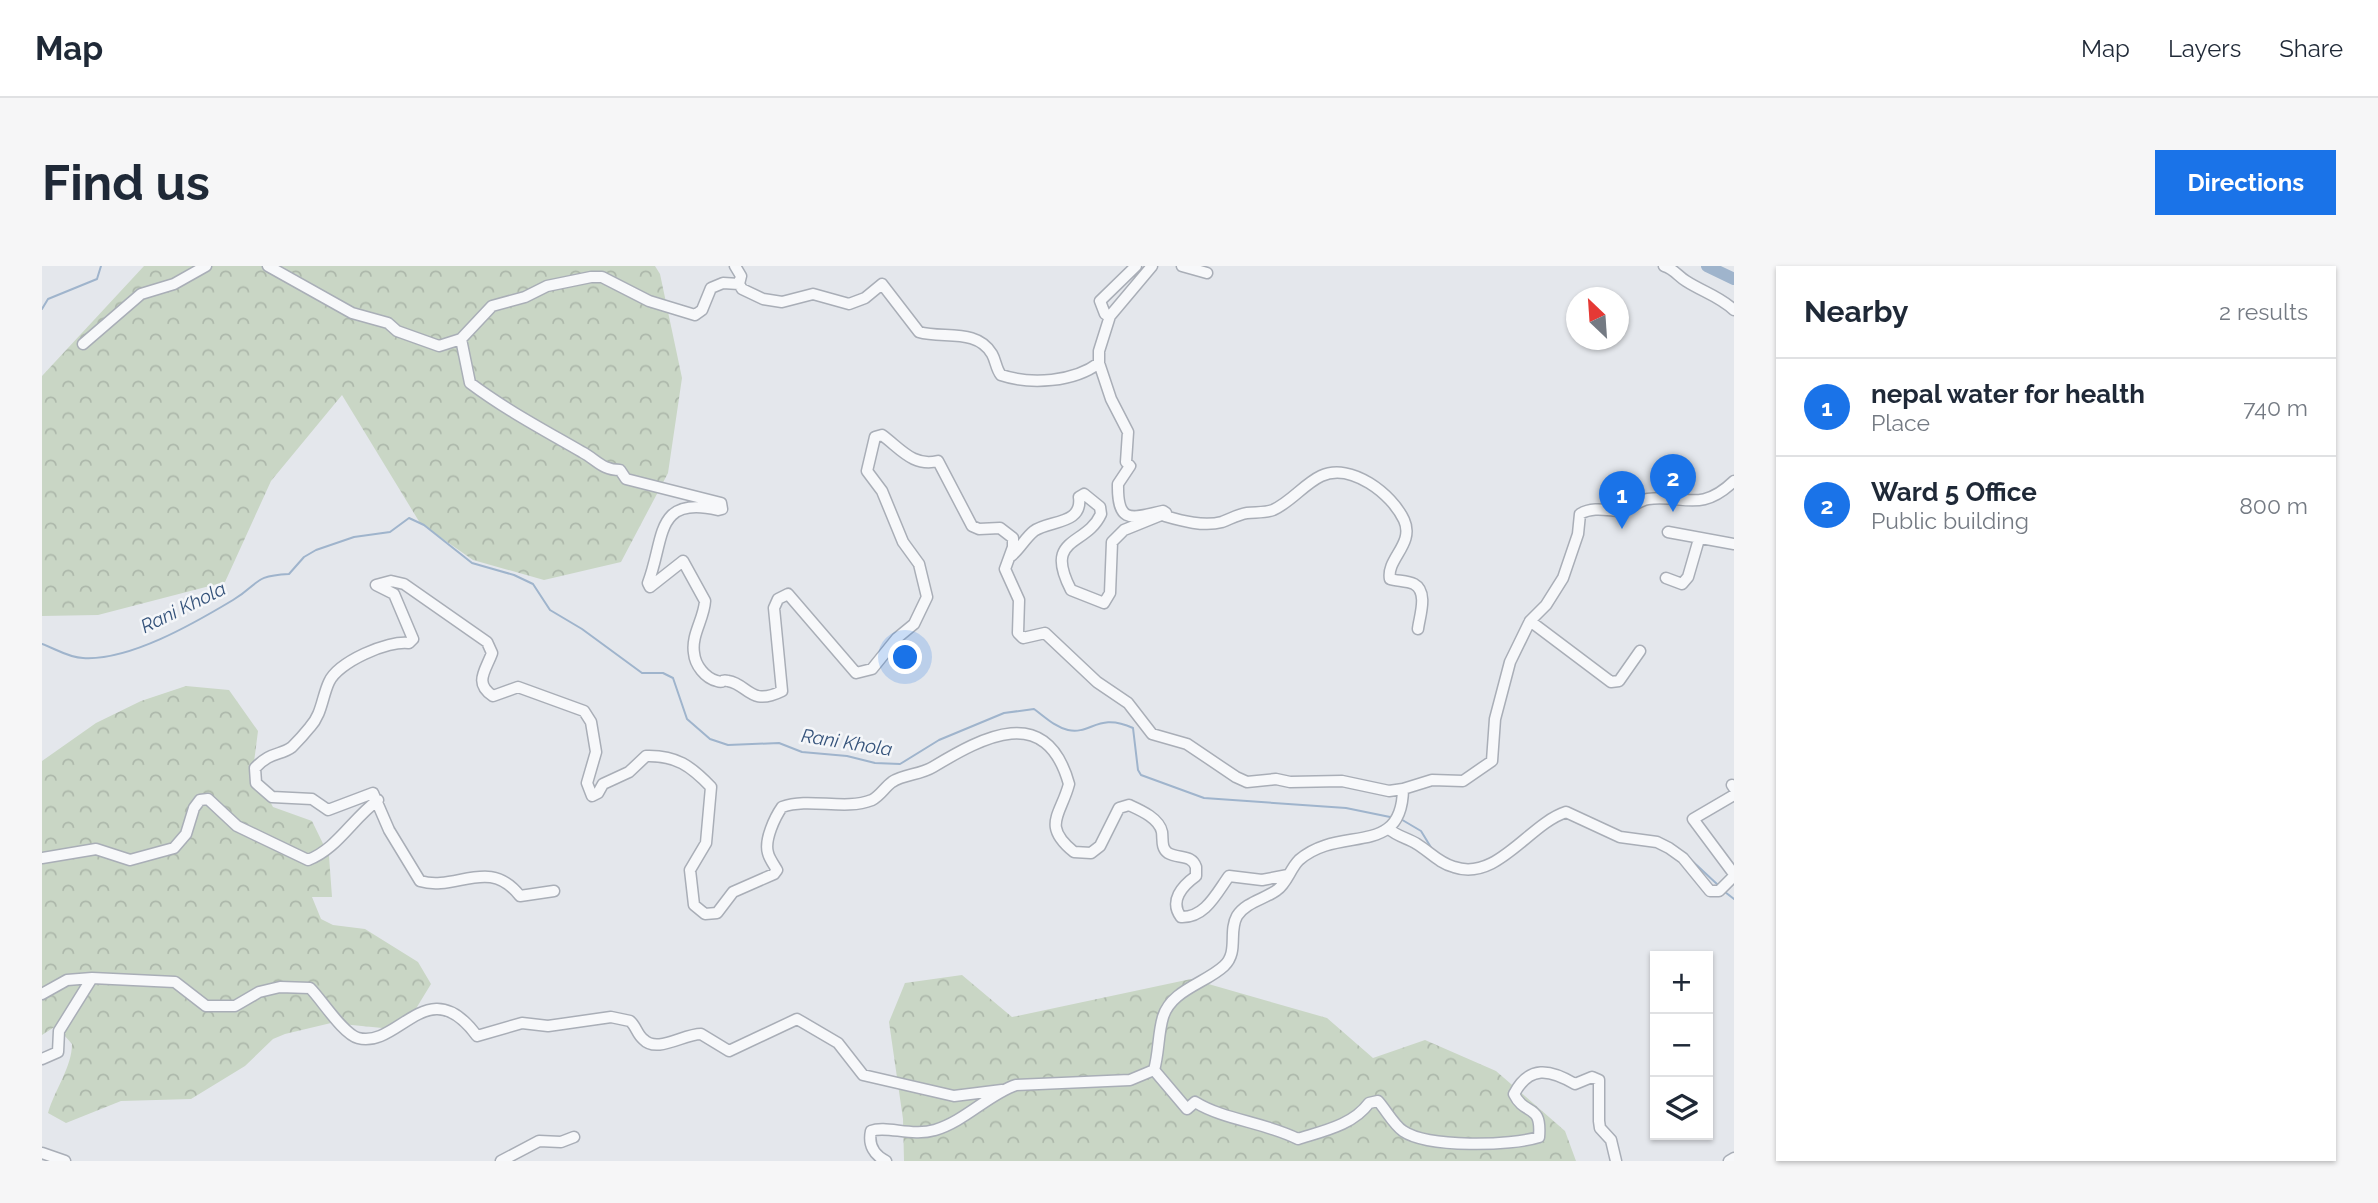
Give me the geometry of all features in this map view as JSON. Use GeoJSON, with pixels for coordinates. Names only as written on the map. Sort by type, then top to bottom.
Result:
{"type":"FeatureCollection","features":[{"type":"Feature","properties":{"kind":"street"},"geometry":{"type":"LineString","coordinates":[[83,344],[141,294],[174,284],[206,266]]}},
{"type":"Feature","properties":{"kind":"street"},"geometry":{"type":"LineString","coordinates":[[268,266],[352,313],[388,323],[397,331],[439,346],[461,339],[486,309],[556,284],[602,276],[649,301],[695,315],[702,310],[711,289],[723,283],[739,284]]}},
{"type":"Feature","properties":{"kind":"street"},"geometry":{"type":"LineString","coordinates":[[735,266],[741,276],[739,284],[742,289],[771,301],[789,301],[813,294],[849,304],[865,298],[883,284],[919,332],[961,335],[982,342],[992,353],[997,369],[1006,377],[1036,380],[1076,376],[1099,363]]}},
{"type":"Feature","properties":{"kind":"street"},"geometry":{"type":"LineString","coordinates":[[1110,316],[1105,314],[1100,301],[1136,266]]}},
{"type":"Feature","properties":{"kind":"street"},"geometry":{"type":"LineString","coordinates":[[1152,266],[1110,316],[1099,351],[1099,363],[1111,399],[1128,432],[1126,462],[1130,467],[1118,484],[1120,506],[1126,515],[1133,518],[1143,518],[1163,511],[1165,516]]}},
{"type":"Feature","properties":{"kind":"street"},"geometry":{"type":"LineString","coordinates":[[1182,266],[1206,273]]}},
{"type":"Feature","properties":{"kind":"street"},"geometry":{"type":"LineString","coordinates":[[1664,266],[1672,268],[1686,281],[1720,297],[1734,310]]}},
{"type":"Feature","properties":{"kind":"street"},"geometry":{"type":"LineString","coordinates":[[461,339],[470,383],[503,408],[561,443],[583,452],[606,470],[620,471],[626,479],[721,503],[722,509],[718,510],[695,505],[673,512],[665,523],[648,583],[650,587],[683,561],[705,601],[693,642],[695,660],[704,673],[718,682],[729,680],[751,695],[772,696],[782,691],[774,608],[778,599],[788,594],[856,673],[872,669],[897,638],[914,624],[927,597],[925,581],[919,564],[903,542],[882,491],[867,471],[875,437],[882,435],[915,461],[924,464],[938,461],[972,526],[979,529],[1000,527],[1013,537],[1010,556],[1004,569],[1019,600],[1018,633],[1023,638],[1045,633],[1097,682],[1128,703],[1152,734],[1187,744],[1247,782],[1276,779],[1290,782],[1334,781],[1389,791],[1432,780],[1463,781],[1492,761],[1495,719],[1505,676],[1530,621],[1546,605],[1563,578],[1578,534],[1580,513],[1597,509],[1621,511],[1648,499],[1695,502],[1734,481]]}},
{"type":"Feature","properties":{"kind":"street"},"geometry":{"type":"LineString","coordinates":[[1010,556],[1037,529],[1073,517],[1080,505],[1079,497],[1084,494],[1100,507],[1101,514],[1066,549],[1061,562],[1062,572],[1070,590],[1104,603],[1110,593],[1112,542],[1125,530],[1165,516],[1202,524],[1219,523],[1244,513],[1276,509],[1321,475],[1333,472],[1356,476],[1377,490],[1404,521],[1406,539],[1389,572],[1391,579],[1414,584],[1419,589],[1422,603],[1418,629]]}},
{"type":"Feature","properties":{"kind":"street"},"geometry":{"type":"LineString","coordinates":[[1668,532],[1734,544]]}},
{"type":"Feature","properties":{"kind":"street"},"geometry":{"type":"LineString","coordinates":[[1666,578],[1682,584],[1688,577],[1699,539]]}},
{"type":"Feature","properties":{"kind":"street"},"geometry":{"type":"LineString","coordinates":[[554,891],[520,896],[510,882],[494,877],[456,878],[434,885],[420,881],[389,830],[373,793],[328,810],[312,799],[272,797],[256,783],[255,768],[266,756],[293,746],[301,734],[310,728],[324,702],[330,678],[337,671],[374,649],[390,643],[409,643],[413,639],[394,594],[376,584],[391,581],[404,584],[487,642],[492,653],[481,680],[487,692],[494,696],[518,687],[584,711],[591,722],[596,752],[587,783],[592,796],[598,793],[603,784],[629,772],[646,756],[667,756],[680,760],[711,787],[706,844],[690,870],[694,905],[705,914],[717,913],[733,892],[743,885],[774,874],[777,870],[768,853],[774,818],[782,807],[801,803],[861,803],[875,799],[897,780],[931,768],[980,739],[994,734],[1032,734],[1052,748],[1069,784],[1054,817],[1055,828],[1065,845],[1074,852],[1091,853],[1100,846],[1119,808],[1129,805],[1153,819],[1162,831],[1164,848],[1169,853],[1194,862],[1196,867],[1196,876],[1182,888],[1175,901],[1175,909],[1181,917],[1192,917],[1202,910],[1229,876],[1262,880],[1288,875]]}},
{"type":"Feature","properties":{"kind":"street"},"geometry":{"type":"LineString","coordinates":[[1530,621],[1611,682],[1619,681],[1640,651]]}},
{"type":"Feature","properties":{"kind":"street"},"geometry":{"type":"LineString","coordinates":[[1403,789],[1395,822],[1400,838],[1415,843],[1437,860],[1455,868],[1473,870],[1503,856],[1552,816],[1566,812],[1619,837],[1657,842],[1669,848],[1683,858],[1710,891],[1719,891],[1734,875],[1693,819],[1733,789]]}},
{"type":"Feature","properties":{"kind":"street"},"geometry":{"type":"LineString","coordinates":[[42,858],[96,849],[130,860],[174,848],[186,834],[194,808],[200,800],[208,799],[237,826],[307,860],[325,854],[363,811],[378,800]]}},
{"type":"Feature","properties":{"kind":"street"},"geometry":{"type":"LineString","coordinates":[[1395,822],[1373,836],[1350,838],[1319,849],[1300,860],[1280,888],[1244,908],[1234,924],[1231,955],[1224,966],[1189,987],[1163,1015],[1154,1070],[1187,1109],[1195,1102],[1208,1110],[1273,1127],[1298,1139],[1349,1121],[1362,1112],[1369,1102],[1378,1101],[1402,1131],[1438,1142],[1525,1142],[1539,1138],[1540,1120],[1537,1112],[1518,1101],[1514,1094],[1520,1083],[1534,1072],[1544,1070],[1575,1084],[1592,1077],[1600,1080],[1597,1099],[1600,1128],[1611,1140],[1616,1161]]}},
{"type":"Feature","properties":{"kind":"street"},"geometry":{"type":"LineString","coordinates":[[42,995],[67,980],[92,978],[175,982],[206,1006],[235,1006],[258,992],[280,987],[310,988],[348,1033],[366,1039],[374,1039],[420,1012],[437,1010],[464,1018],[477,1037],[522,1023],[548,1026],[611,1017],[630,1021],[646,1042],[659,1046],[674,1039],[701,1034],[729,1051],[797,1019],[838,1043],[863,1075],[954,1096],[1002,1090],[1016,1085],[1130,1080],[1154,1070]]}},
{"type":"Feature","properties":{"kind":"street"},"geometry":{"type":"LineString","coordinates":[[42,1059],[58,1052],[59,1031],[92,978]]}},
{"type":"Feature","properties":{"kind":"street"},"geometry":{"type":"LineString","coordinates":[[887,1161],[874,1152],[871,1131],[878,1128],[913,1134],[938,1129],[990,1101],[1002,1090]]}},
{"type":"Feature","properties":{"kind":"street"},"geometry":{"type":"LineString","coordinates":[[501,1161],[539,1141],[561,1142],[574,1137]]}},
{"type":"Feature","properties":{"kind":"street"},"geometry":{"type":"LineString","coordinates":[[42,1153],[65,1161]]}},
{"type":"Feature","properties":{"kind":"street"},"geometry":{"type":"LineString","coordinates":[[1729,1161],[1734,1158]]}},
{"type":"Feature","properties":{"kind":"green space"},"geometry":{"type":"Polygon","coordinates":[[[144,266],[655,266],[660,274],[682,378],[668,473],[621,562],[544,580],[473,560],[420,523],[342,395],[271,481],[225,582],[98,615],[42,616],[42,376],[144,266]]]}},
{"type":"Feature","properties":{"kind":"green space"},"geometry":{"type":"Polygon","coordinates":[[[186,686],[229,690],[258,731],[253,770],[273,807],[312,821],[329,856],[332,897],[312,897],[321,919],[333,925],[365,929],[418,962],[431,984],[403,1030],[331,1023],[285,1034],[273,1039],[245,1066],[191,1099],[121,1101],[66,1123],[48,1113],[66,1070],[72,1044],[56,1026],[42,1035],[42,761],[96,723],[141,701],[186,686]]]}},
{"type":"Feature","properties":{"kind":"green space"},"geometry":{"type":"Polygon","coordinates":[[[962,975],[1012,1017],[1191,979],[1327,1018],[1373,1058],[1425,1040],[1496,1071],[1565,1131],[1576,1161],[904,1161],[903,1119],[889,1022],[905,983],[962,975]]]}},
{"type":"Feature","properties":{"kind":"waterway"},"geometry":{"type":"LineString","coordinates":[[42,309],[48,299],[97,279],[101,266]]}},
{"type":"Feature","properties":{"kind":"waterway"},"geometry":{"type":"LineString","coordinates":[[1707,266],[1734,279]]}},
{"type":"Feature","properties":{"kind":"waterway","name":"Rani Khola"},"geometry":{"type":"LineString","coordinates":[[42,644],[78,658],[120,654],[199,620],[262,579],[289,574],[304,557],[316,550],[354,537],[390,532],[409,518],[424,525],[472,563],[514,575],[533,584],[550,610],[582,629],[642,673],[663,673],[673,678],[687,719],[710,739],[728,745],[779,743],[802,752],[900,764],[939,740],[1004,713],[1034,709],[1054,724],[1068,730],[1083,730],[1111,722],[1133,728],[1138,770],[1141,775],[1204,798],[1346,808],[1390,817]]}},
{"type":"Feature","properties":{"kind":"waterway","name":"Rani Khola"},"geometry":{"type":"LineString","coordinates":[[1532,828],[1556,811]]}},
{"type":"Feature","properties":{"kind":"waterway","name":"Rani Khola"},"geometry":{"type":"LineString","coordinates":[[1399,818],[1421,831],[1432,849]]}},
{"type":"Feature","properties":{"kind":"waterway","name":"Rani Khola"},"geometry":{"type":"LineString","coordinates":[[1689,858],[1718,885]]}},
{"type":"Feature","properties":{"kind":"waterway","name":"Rani Khola"},"geometry":{"type":"LineString","coordinates":[[1725,892],[1734,899]]}},
{"type":"Feature","properties":{"kind":"place","name":"Ward 5 Office"},"geometry":{"type":"Point","coordinates":[1673,512]}},
{"type":"Feature","properties":{"kind":"place","name":"nepal water for health"},"geometry":{"type":"Point","coordinates":[1622,529]}}]}
